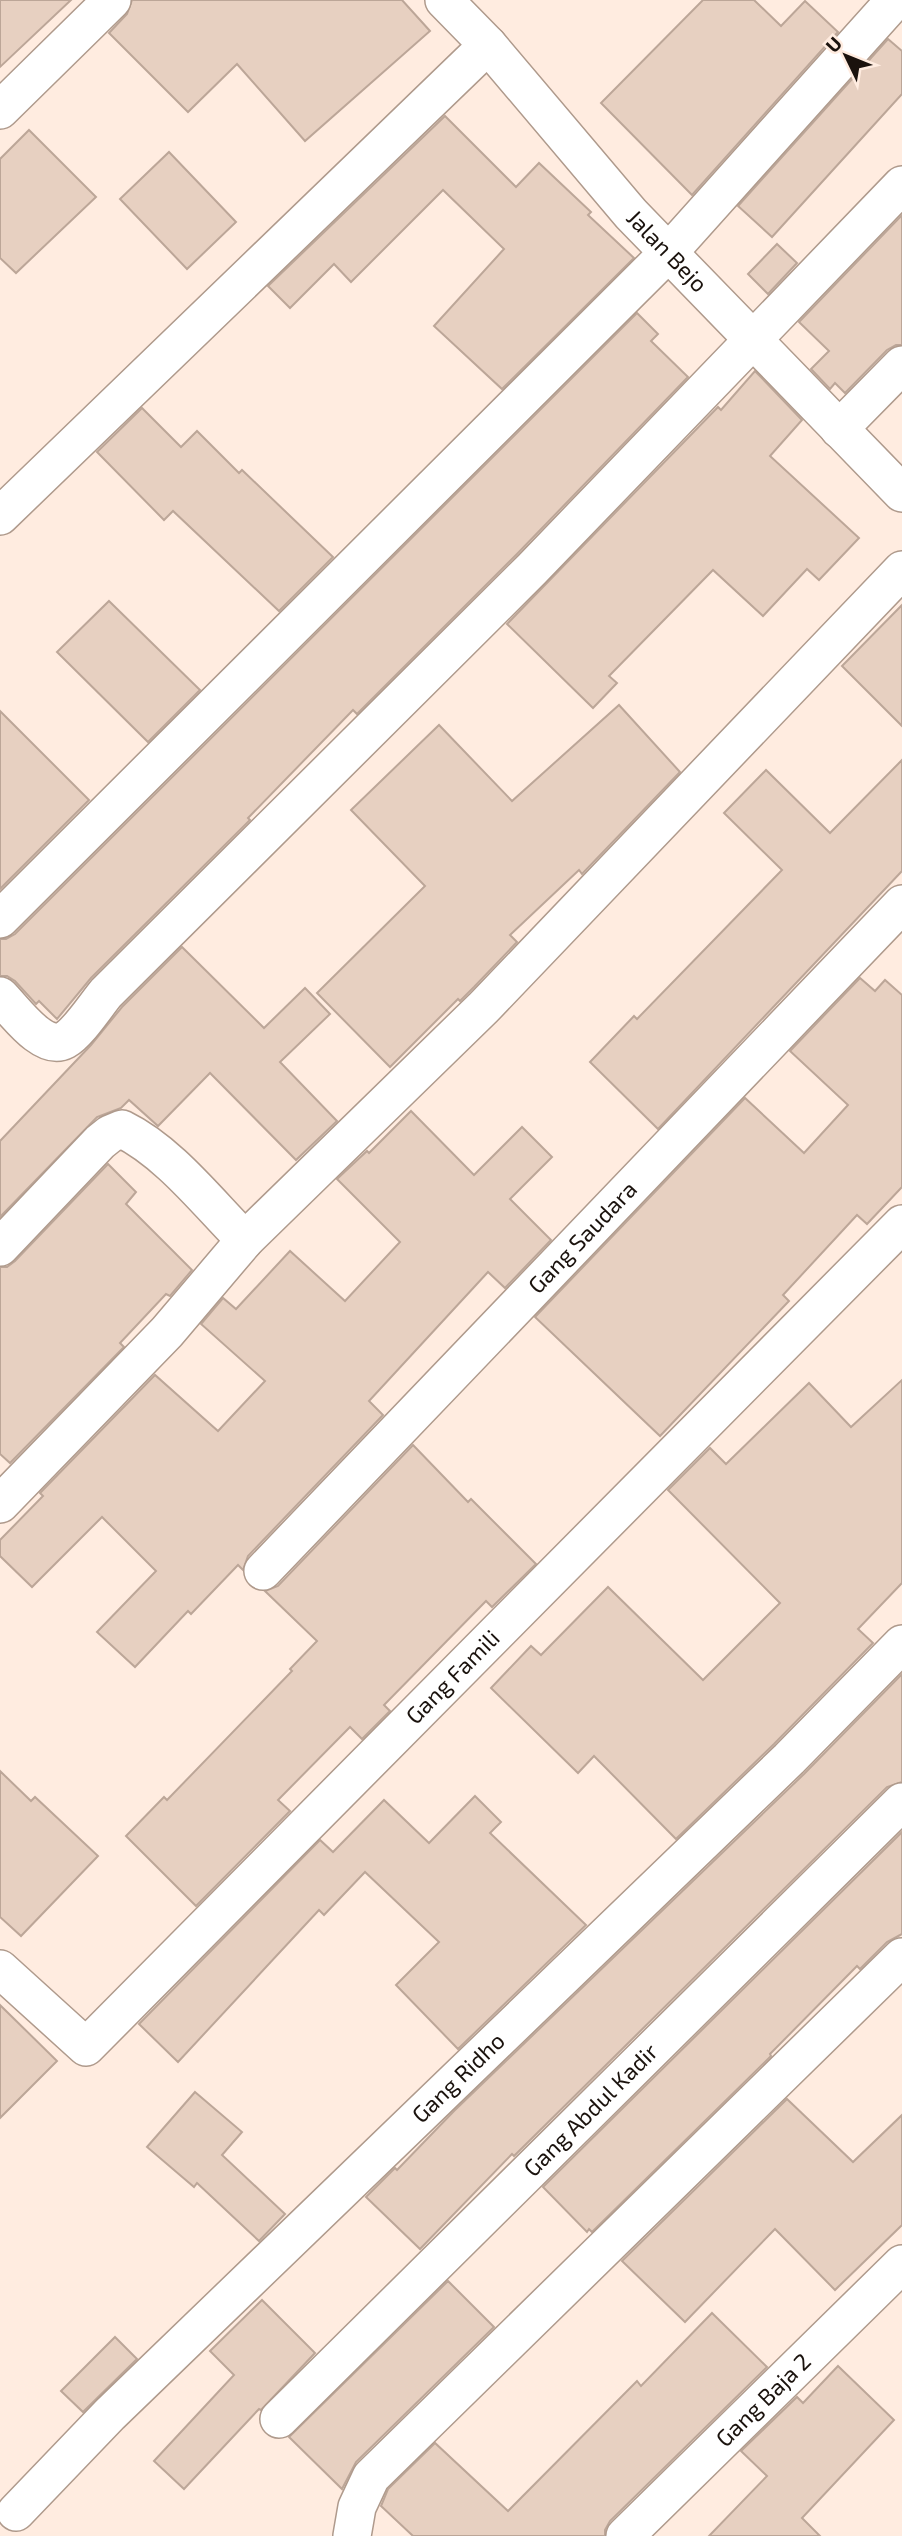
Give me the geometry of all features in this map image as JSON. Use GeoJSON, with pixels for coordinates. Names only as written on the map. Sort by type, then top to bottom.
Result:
{"type":"FeatureCollection","features":[{"type":"Feature","properties":{"kind":"street"},"geometry":{"type":"LineString","coordinates":[[0,110],[112,0]]}},
{"type":"Feature","properties":{"kind":"street","name":"Jalan Bejo"},"geometry":{"type":"LineString","coordinates":[[444,0],[488,44],[631,214],[902,493]]}},
{"type":"Feature","properties":{"kind":"street"},"geometry":{"type":"LineString","coordinates":[[0,919],[669,252],[895,0]]}},
{"type":"Feature","properties":{"kind":"street"},"geometry":{"type":"LineString","coordinates":[[0,516],[488,44]]}},
{"type":"Feature","properties":{"kind":"street"},"geometry":{"type":"LineString","coordinates":[[0,996],[43,1040],[54,1043],[67,1039],[106,993],[532,569],[902,185]]}},
{"type":"Feature","properties":{"kind":"street"},"geometry":{"type":"LineString","coordinates":[[839,429],[902,365]]}},
{"type":"Feature","properties":{"kind":"street"},"geometry":{"type":"LineString","coordinates":[[0,1504],[167,1332],[245,1240],[484,1007],[902,570]]}},
{"type":"Feature","properties":{"kind":"street","name":"Gang Saudara"},"geometry":{"type":"LineString","coordinates":[[263,1571],[902,904]]}},
{"type":"Feature","properties":{"kind":"street"},"geometry":{"type":"LineString","coordinates":[[0,1247],[100,1142],[122,1129],[140,1138],[162,1155],[245,1240]]}},
{"type":"Feature","properties":{"kind":"street","name":"Gang Famili"},"geometry":{"type":"LineString","coordinates":[[0,1969],[86,2048],[902,1224]]}},
{"type":"Feature","properties":{"kind":"street","name":"Gang Ridho"},"geometry":{"type":"LineString","coordinates":[[18,2514],[110,2414],[789,1759],[902,1644]]}},
{"type":"Feature","properties":{"kind":"street","name":"Gang Abdul Kadir"},"geometry":{"type":"LineString","coordinates":[[279,2419],[902,1802]]}},
{"type":"Feature","properties":{"kind":"street"},"geometry":{"type":"LineString","coordinates":[[352,2536],[357,2507],[371,2477],[902,1957]]}},
{"type":"Feature","properties":{"kind":"street","name":"Gang Baja 2"},"geometry":{"type":"LineString","coordinates":[[625,2536],[902,2264]]}},
{"type":"Feature","properties":{"kind":"building"},"geometry":{"type":"Polygon","coordinates":[[[0,0],[71,0],[0,67],[0,0]]]}},
{"type":"Feature","properties":{"kind":"building"},"geometry":{"type":"Polygon","coordinates":[[[132,0],[402,0],[430,31],[305,141],[237,64],[188,112],[109,33],[127,14],[132,0]]]}},
{"type":"Feature","properties":{"kind":"building"},"geometry":{"type":"Polygon","coordinates":[[[703,0],[754,0],[781,26],[805,1],[838,32],[692,195],[601,103],[703,0]]]}},
{"type":"Feature","properties":{"kind":"building"},"geometry":{"type":"Polygon","coordinates":[[[888,39],[902,51],[902,94],[772,237],[738,206],[888,39]]]}},
{"type":"Feature","properties":{"kind":"building"},"geometry":{"type":"Polygon","coordinates":[[[445,116],[516,187],[539,163],[591,212],[588,215],[634,258],[502,389],[434,326],[504,249],[443,190],[351,282],[334,264],[290,308],[268,286],[445,116]]]}},
{"type":"Feature","properties":{"kind":"building"},"geometry":{"type":"Polygon","coordinates":[[[29,130],[96,197],[16,273],[0,258],[0,159],[29,130]]]}},
{"type":"Feature","properties":{"kind":"building"},"geometry":{"type":"Polygon","coordinates":[[[169,152],[236,222],[187,269],[120,199],[169,152]]]}},
{"type":"Feature","properties":{"kind":"building"},"geometry":{"type":"Polygon","coordinates":[[[902,215],[902,345],[887,350],[845,393],[835,383],[830,389],[811,369],[829,351],[799,322],[902,215]]]}},
{"type":"Feature","properties":{"kind":"building"},"geometry":{"type":"Polygon","coordinates":[[[777,244],[797,263],[768,294],[748,274],[777,244]]]}},
{"type":"Feature","properties":{"kind":"building"},"geometry":{"type":"Polygon","coordinates":[[[637,313],[658,334],[651,341],[688,377],[357,714],[353,710],[248,818],[250,820],[91,978],[57,1019],[39,1001],[36,1004],[15,981],[7,976],[0,976],[0,939],[15,934],[637,313]]]}},
{"type":"Feature","properties":{"kind":"building"},"geometry":{"type":"Polygon","coordinates":[[[755,371],[802,420],[770,456],[859,538],[819,580],[807,569],[763,616],[713,570],[609,676],[617,683],[593,708],[507,624],[718,407],[721,410],[755,371]]]}},
{"type":"Feature","properties":{"kind":"building"},"geometry":{"type":"Polygon","coordinates":[[[142,408],[181,447],[197,431],[239,473],[242,470],[333,557],[279,611],[173,511],[164,520],[97,452],[142,408]]]}},
{"type":"Feature","properties":{"kind":"building"},"geometry":{"type":"Polygon","coordinates":[[[109,601],[200,690],[148,742],[57,652],[109,601]]]}},
{"type":"Feature","properties":{"kind":"building"},"geometry":{"type":"Polygon","coordinates":[[[902,605],[902,726],[842,666],[902,605]]]}},
{"type":"Feature","properties":{"kind":"building"},"geometry":{"type":"Polygon","coordinates":[[[619,705],[680,772],[582,874],[579,870],[510,935],[517,942],[390,1067],[317,993],[425,886],[351,810],[439,725],[512,801],[619,705]]]}},
{"type":"Feature","properties":{"kind":"building"},"geometry":{"type":"Polygon","coordinates":[[[0,711],[89,800],[0,889],[0,711]]]}},
{"type":"Feature","properties":{"kind":"building"},"geometry":{"type":"Polygon","coordinates":[[[902,760],[902,871],[658,1129],[590,1062],[634,1016],[637,1019],[782,870],[724,813],[766,770],[830,833],[902,760]]]}},
{"type":"Feature","properties":{"kind":"building"},"geometry":{"type":"Polygon","coordinates":[[[182,947],[264,1028],[305,988],[330,1014],[280,1062],[337,1121],[296,1160],[210,1073],[158,1126],[129,1100],[121,1108],[97,1117],[0,1217],[0,1141],[91,1045],[122,1007],[182,947]]]}},
{"type":"Feature","properties":{"kind":"building"},"geometry":{"type":"Polygon","coordinates":[[[860,978],[875,991],[885,980],[902,995],[902,1187],[867,1224],[857,1215],[783,1295],[789,1301],[660,1436],[535,1317],[745,1098],[804,1153],[848,1105],[790,1051],[860,978]]]}},
{"type":"Feature","properties":{"kind":"building"},"geometry":{"type":"Polygon","coordinates":[[[411,1111],[474,1175],[522,1127],[552,1157],[510,1199],[551,1240],[505,1288],[488,1272],[369,1401],[383,1415],[248,1556],[243,1570],[238,1565],[191,1614],[188,1611],[135,1667],[97,1632],[156,1571],[102,1517],[32,1587],[0,1556],[0,1540],[43,1496],[40,1493],[155,1375],[218,1431],[265,1381],[201,1324],[223,1298],[236,1309],[290,1251],[345,1301],[400,1242],[337,1179],[367,1151],[369,1153],[411,1111]]]}},
{"type":"Feature","properties":{"kind":"building"},"geometry":{"type":"Polygon","coordinates":[[[108,1164],[136,1192],[126,1204],[192,1270],[170,1296],[166,1294],[120,1343],[124,1347],[10,1463],[0,1454],[0,1267],[7,1267],[15,1261],[108,1164]]]}},
{"type":"Feature","properties":{"kind":"building"},"geometry":{"type":"Polygon","coordinates":[[[902,1380],[902,1583],[858,1629],[873,1643],[676,1839],[594,1756],[578,1773],[491,1688],[531,1646],[541,1655],[608,1587],[703,1680],[780,1603],[668,1490],[710,1448],[726,1464],[809,1383],[851,1427],[902,1380]]]}},
{"type":"Feature","properties":{"kind":"building"},"geometry":{"type":"Polygon","coordinates":[[[413,1445],[468,1502],[471,1499],[536,1564],[492,1607],[486,1601],[384,1705],[390,1711],[362,1739],[350,1727],[278,1800],[290,1811],[196,1906],[126,1836],[164,1797],[167,1800],[292,1671],[290,1669],[317,1641],[265,1591],[278,1586],[413,1445]]]}},
{"type":"Feature","properties":{"kind":"building"},"geometry":{"type":"Polygon","coordinates":[[[902,1674],[902,1782],[887,1787],[514,2156],[512,2154],[420,2249],[366,2197],[395,2168],[397,2170],[454,2111],[804,1774],[902,1674]]]}},
{"type":"Feature","properties":{"kind":"building"},"geometry":{"type":"Polygon","coordinates":[[[0,1771],[31,1801],[35,1797],[98,1856],[21,1936],[0,1917],[0,1771]]]}},
{"type":"Feature","properties":{"kind":"building"},"geometry":{"type":"Polygon","coordinates":[[[475,1796],[501,1822],[490,1833],[586,1925],[458,2049],[396,1985],[439,1942],[365,1872],[324,1915],[319,1910],[178,2062],[139,2024],[320,1840],[333,1852],[384,1800],[429,1843],[475,1796]]]}},
{"type":"Feature","properties":{"kind":"building"},"geometry":{"type":"Polygon","coordinates":[[[902,1832],[902,1934],[887,1942],[860,1969],[857,1966],[770,2054],[771,2056],[592,2232],[589,2229],[587,2232],[543,2187],[902,1832]]]}},
{"type":"Feature","properties":{"kind":"building"},"geometry":{"type":"Polygon","coordinates":[[[0,2005],[57,2061],[0,2118],[0,2005]]]}},
{"type":"Feature","properties":{"kind":"building"},"geometry":{"type":"Polygon","coordinates":[[[195,2092],[242,2132],[222,2155],[285,2214],[259,2241],[197,2183],[194,2187],[147,2147],[195,2092]]]}},
{"type":"Feature","properties":{"kind":"building"},"geometry":{"type":"Polygon","coordinates":[[[787,2099],[853,2162],[902,2115],[902,2225],[835,2290],[775,2229],[685,2322],[622,2261],[787,2099]]]}},
{"type":"Feature","properties":{"kind":"building"},"geometry":{"type":"Polygon","coordinates":[[[448,2281],[494,2327],[356,2462],[342,2489],[289,2437],[448,2281]]]}},
{"type":"Feature","properties":{"kind":"building"},"geometry":{"type":"Polygon","coordinates":[[[262,2300],[315,2353],[184,2489],[154,2461],[234,2375],[210,2351],[262,2300]]]}},
{"type":"Feature","properties":{"kind":"building"},"geometry":{"type":"Polygon","coordinates":[[[712,2313],[767,2367],[610,2521],[605,2536],[413,2536],[381,2506],[388,2489],[435,2443],[508,2511],[637,2381],[641,2386],[712,2313]]]}},
{"type":"Feature","properties":{"kind":"building"},"geometry":{"type":"Polygon","coordinates":[[[115,2337],[137,2359],[83,2412],[61,2391],[115,2337]]]}},
{"type":"Feature","properties":{"kind":"building"},"geometry":{"type":"Polygon","coordinates":[[[838,2366],[894,2420],[802,2518],[820,2536],[709,2536],[767,2476],[741,2451],[797,2397],[803,2403],[838,2366]]]}}]}
